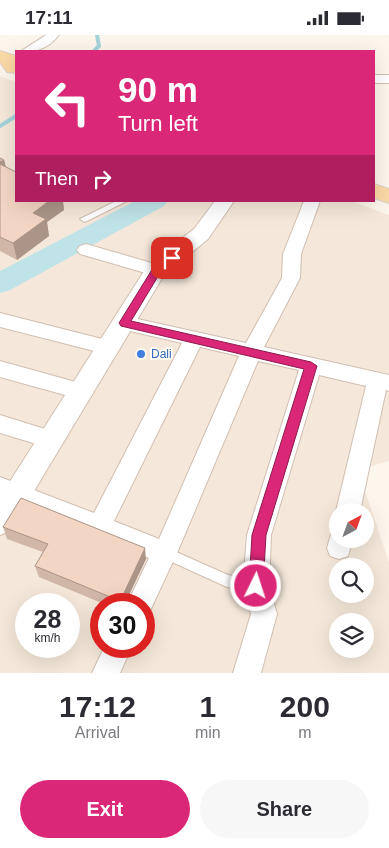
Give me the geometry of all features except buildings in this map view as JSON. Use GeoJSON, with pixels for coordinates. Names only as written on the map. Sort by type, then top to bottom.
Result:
{"type":"FeatureCollection","features":[{"type":"Feature","properties":{"kind":"main road"},"geometry":{"type":"LineString","coordinates":[[375,191],[389,196]]}},
{"type":"Feature","properties":{"kind":"street"},"geometry":{"type":"LineString","coordinates":[[29,50],[46,42],[53,35]]}},
{"type":"Feature","properties":{"kind":"street"},"geometry":{"type":"LineString","coordinates":[[375,79],[389,79]]}},
{"type":"Feature","properties":{"kind":"street"},"geometry":{"type":"LineString","coordinates":[[0,522],[10,490],[53,440],[156,270],[201,234],[224,202]]}},
{"type":"Feature","properties":{"kind":"street"},"geometry":{"type":"LineString","coordinates":[[145,593],[165,553],[251,353],[290,278],[292,254],[312,202]]}},
{"type":"Feature","properties":{"kind":"street"},"geometry":{"type":"LineString","coordinates":[[86,250],[156,270]]}},
{"type":"Feature","properties":{"kind":"street"},"geometry":{"type":"LineString","coordinates":[[0,320],[110,347]]}},
{"type":"Feature","properties":{"kind":"street"},"geometry":{"type":"LineString","coordinates":[[124,323],[251,353],[384,381],[350,503]]}},
{"type":"Feature","properties":{"kind":"street"},"geometry":{"type":"LineString","coordinates":[[98,527],[194,340]]}},
{"type":"Feature","properties":{"kind":"street"},"geometry":{"type":"LineString","coordinates":[[247,673],[264,614],[256,586],[259,535],[311,366]]}},
{"type":"Feature","properties":{"kind":"street"},"geometry":{"type":"LineString","coordinates":[[0,369],[83,392]]}},
{"type":"Feature","properties":{"kind":"street"},"geometry":{"type":"LineString","coordinates":[[0,424],[53,440]]}},
{"type":"Feature","properties":{"kind":"street"},"geometry":{"type":"LineString","coordinates":[[10,490],[165,553]]}},
{"type":"Feature","properties":{"kind":"street"},"geometry":{"type":"LineString","coordinates":[[106,673],[113,658]]}},
{"type":"Feature","properties":{"kind":"lane"},"geometry":{"type":"LineString","coordinates":[[84,219],[121,202]]}},
{"type":"Feature","properties":{"kind":"lane"},"geometry":{"type":"LineString","coordinates":[[165,553],[227,581],[256,586]]}},
{"type":"Feature","properties":{"kind":"shaded area"},"geometry":{"type":"Polygon","coordinates":[[[0,76],[15,82],[15,202],[354,202],[389,215],[389,461],[358,470],[369,503],[329,503],[329,548],[374,548],[374,517],[389,562],[389,673],[0,673],[0,76]]]}},
{"type":"Feature","properties":{"kind":"waterway"},"geometry":{"type":"LineString","coordinates":[[95,50],[99,46],[97,35]]}},
{"type":"Feature","properties":{"kind":"waterway"},"geometry":{"type":"LineString","coordinates":[[0,126],[15,117]]}},
{"type":"Feature","properties":{"kind":"waterway"},"geometry":{"type":"LineString","coordinates":[[0,283],[153,202]]}},
{"type":"Feature","properties":{"kind":"place","name":"Dali"},"geometry":{"type":"Point","coordinates":[141,354]}},
{"type":"Feature","properties":{"kind":"route"},"geometry":{"type":"LineString","coordinates":[[172,258],[156,270],[124,323],[311,366],[259,535],[256,586]]}}]}
